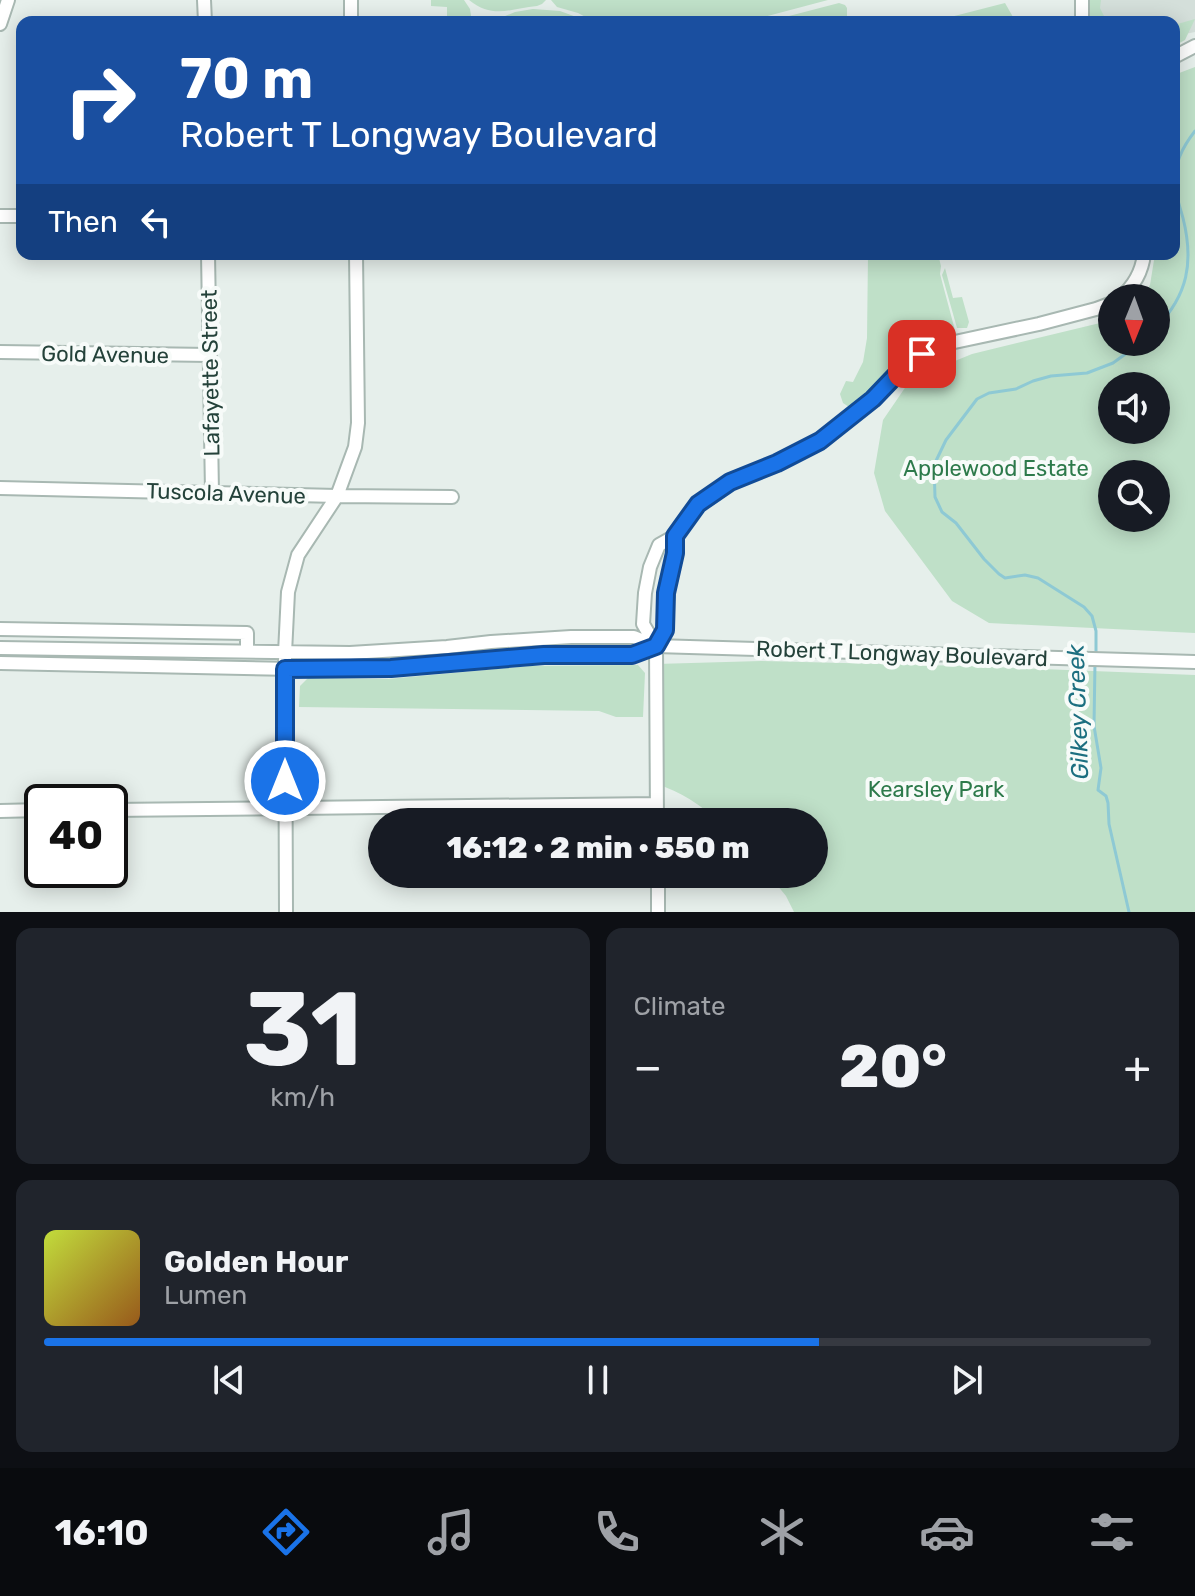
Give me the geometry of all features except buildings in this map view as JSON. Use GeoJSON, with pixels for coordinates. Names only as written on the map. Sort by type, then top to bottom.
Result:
{"type":"FeatureCollection","features":[{"type":"Feature","properties":{"kind":"street"},"geometry":{"type":"LineString","coordinates":[[0,24],[8,0]]}},
{"type":"Feature","properties":{"kind":"street","name":"Lafayette Street"},"geometry":{"type":"LineString","coordinates":[[208,260],[212,492]]}},
{"type":"Feature","properties":{"kind":"street"},"geometry":{"type":"LineString","coordinates":[[286,912],[285,653],[288,592],[298,555],[337,496],[355,447],[358,423],[356,260]]}},
{"type":"Feature","properties":{"kind":"street"},"geometry":{"type":"LineString","coordinates":[[1134,284],[1143,260]]}},
{"type":"Feature","properties":{"kind":"street"},"geometry":{"type":"LineString","coordinates":[[656,646],[643,624],[647,578],[659,545],[675,536],[698,504],[730,482],[820,441],[873,399],[922,354],[950,343],[1098,308]]}},
{"type":"Feature","properties":{"kind":"street","name":"Gold Avenue"},"geometry":{"type":"LineString","coordinates":[[0,352],[210,355]]}},
{"type":"Feature","properties":{"kind":"street","name":"Tuscola Avenue"},"geometry":{"type":"LineString","coordinates":[[0,488],[452,497]]}},
{"type":"Feature","properties":{"kind":"street"},"geometry":{"type":"LineString","coordinates":[[657,808],[656,646],[665,630],[666,593],[675,553],[675,536]]}},
{"type":"Feature","properties":{"kind":"street"},"geometry":{"type":"LineString","coordinates":[[0,629],[247,633],[247,651]]}},
{"type":"Feature","properties":{"kind":"street","name":"Robert T Longway Boulevard"},"geometry":{"type":"LineString","coordinates":[[0,648],[285,653],[393,651],[541,637],[634,637],[656,646],[1195,662]]}},
{"type":"Feature","properties":{"kind":"street","name":"Robert T Longway Boulevard"},"geometry":{"type":"LineString","coordinates":[[0,663],[391,668],[544,655],[632,655],[656,646]]}},
{"type":"Feature","properties":{"kind":"street"},"geometry":{"type":"LineString","coordinates":[[128,810],[657,804]]}},
{"type":"Feature","properties":{"kind":"street"},"geometry":{"type":"LineString","coordinates":[[0,811],[24,810]]}},
{"type":"Feature","properties":{"kind":"street"},"geometry":{"type":"LineString","coordinates":[[658,888],[658,912]]}},
{"type":"Feature","properties":{"kind":"shaded area"},"geometry":{"type":"Polygon","coordinates":[[[1088,0],[1195,0],[1195,32],[1180,37],[1180,16],[1089,16],[1088,0]]]}},
{"type":"Feature","properties":{"kind":"green space"},"geometry":{"type":"Polygon","coordinates":[[[431,0],[464,0],[471,16],[447,16],[447,7],[431,6],[431,0]]]}},
{"type":"Feature","properties":{"kind":"green space"},"geometry":{"type":"Polygon","coordinates":[[[469,0],[546,0],[537,6],[494,11],[469,0]]]}},
{"type":"Feature","properties":{"kind":"green space"},"geometry":{"type":"Polygon","coordinates":[[[551,0],[828,0],[768,16],[584,16],[557,7],[551,0]]]}},
{"type":"Feature","properties":{"kind":"green space"},"geometry":{"type":"Polygon","coordinates":[[[1088,0],[1101,0],[1100,8],[1104,16],[1088,16],[1088,0]]]}},
{"type":"Feature","properties":{"kind":"green space"},"geometry":{"type":"Polygon","coordinates":[[[839,3],[847,8],[847,16],[789,16],[839,3]]]}},
{"type":"Feature","properties":{"kind":"green space"},"geometry":{"type":"Polygon","coordinates":[[[1005,3],[1012,16],[954,16],[1005,3]]]}},
{"type":"Feature","properties":{"kind":"green space"},"geometry":{"type":"Polygon","coordinates":[[[533,9],[560,11],[574,16],[505,16],[533,9]]]}},
{"type":"Feature","properties":{"kind":"green space"},"geometry":{"type":"Polygon","coordinates":[[[1195,19],[1185,40],[1180,43],[1180,23],[1195,19]]]}},
{"type":"Feature","properties":{"kind":"green space","name":"Applewood Estate"},"geometry":{"type":"Polygon","coordinates":[[[1195,67],[1195,633],[989,623],[952,601],[885,511],[874,473],[883,420],[911,379],[972,354],[1098,323],[1098,356],[1170,356],[1170,284],[1150,284],[1154,260],[1180,260],[1180,73],[1195,67]]]}},
{"type":"Feature","properties":{"kind":"green space"},"geometry":{"type":"Polygon","coordinates":[[[868,260],[940,260],[940,274],[956,334],[926,345],[906,357],[863,399],[849,407],[843,403],[840,394],[846,381],[853,382],[863,362],[867,338],[868,260]]]}},
{"type":"Feature","properties":{"kind":"green space"},"geometry":{"type":"Polygon","coordinates":[[[945,268],[953,298],[962,297],[969,322],[967,328],[957,328],[942,275],[945,268]]]}},
{"type":"Feature","properties":{"kind":"green space","name":"Kearsley Park"},"geometry":{"type":"Polygon","coordinates":[[[761,661],[1195,675],[1195,912],[794,912],[779,888],[828,888],[828,808],[702,808],[657,784],[656,664],[761,661]]]}},
{"type":"Feature","properties":{"kind":"green space"},"geometry":{"type":"Polygon","coordinates":[[[638,665],[645,673],[643,717],[616,717],[599,711],[299,707],[300,686],[308,678],[388,679],[530,666],[638,665]]]}},
{"type":"Feature","properties":{"kind":"waterway","name":"Gilkey Creek"},"geometry":{"type":"LineString","coordinates":[[1180,155],[1195,131]]}},
{"type":"Feature","properties":{"kind":"waterway","name":"Gilkey Creek"},"geometry":{"type":"LineString","coordinates":[[1170,311],[1182,290],[1188,263],[1180,206]]}},
{"type":"Feature","properties":{"kind":"waterway","name":"Gilkey Creek"},"geometry":{"type":"LineString","coordinates":[[1096,654],[1096,631],[1092,616],[1084,607],[1038,578],[1025,575],[1005,578],[999,574],[956,523],[942,512],[935,497],[934,465],[946,440],[977,399],[1051,376],[1087,373],[1123,356]]}},
{"type":"Feature","properties":{"kind":"waterway","name":"Gilkey Creek"},"geometry":{"type":"LineString","coordinates":[[1095,662],[1094,726],[1101,768],[1098,790],[1106,796],[1108,803],[1109,824],[1129,912]]}},
{"type":"Feature","properties":{"kind":"route"},"geometry":{"type":"LineString","coordinates":[[285,781],[285,669],[391,668],[544,655],[632,655],[656,646],[665,630],[666,593],[675,553],[675,536],[698,504],[730,482],[820,441],[873,399],[922,354]]}}]}
